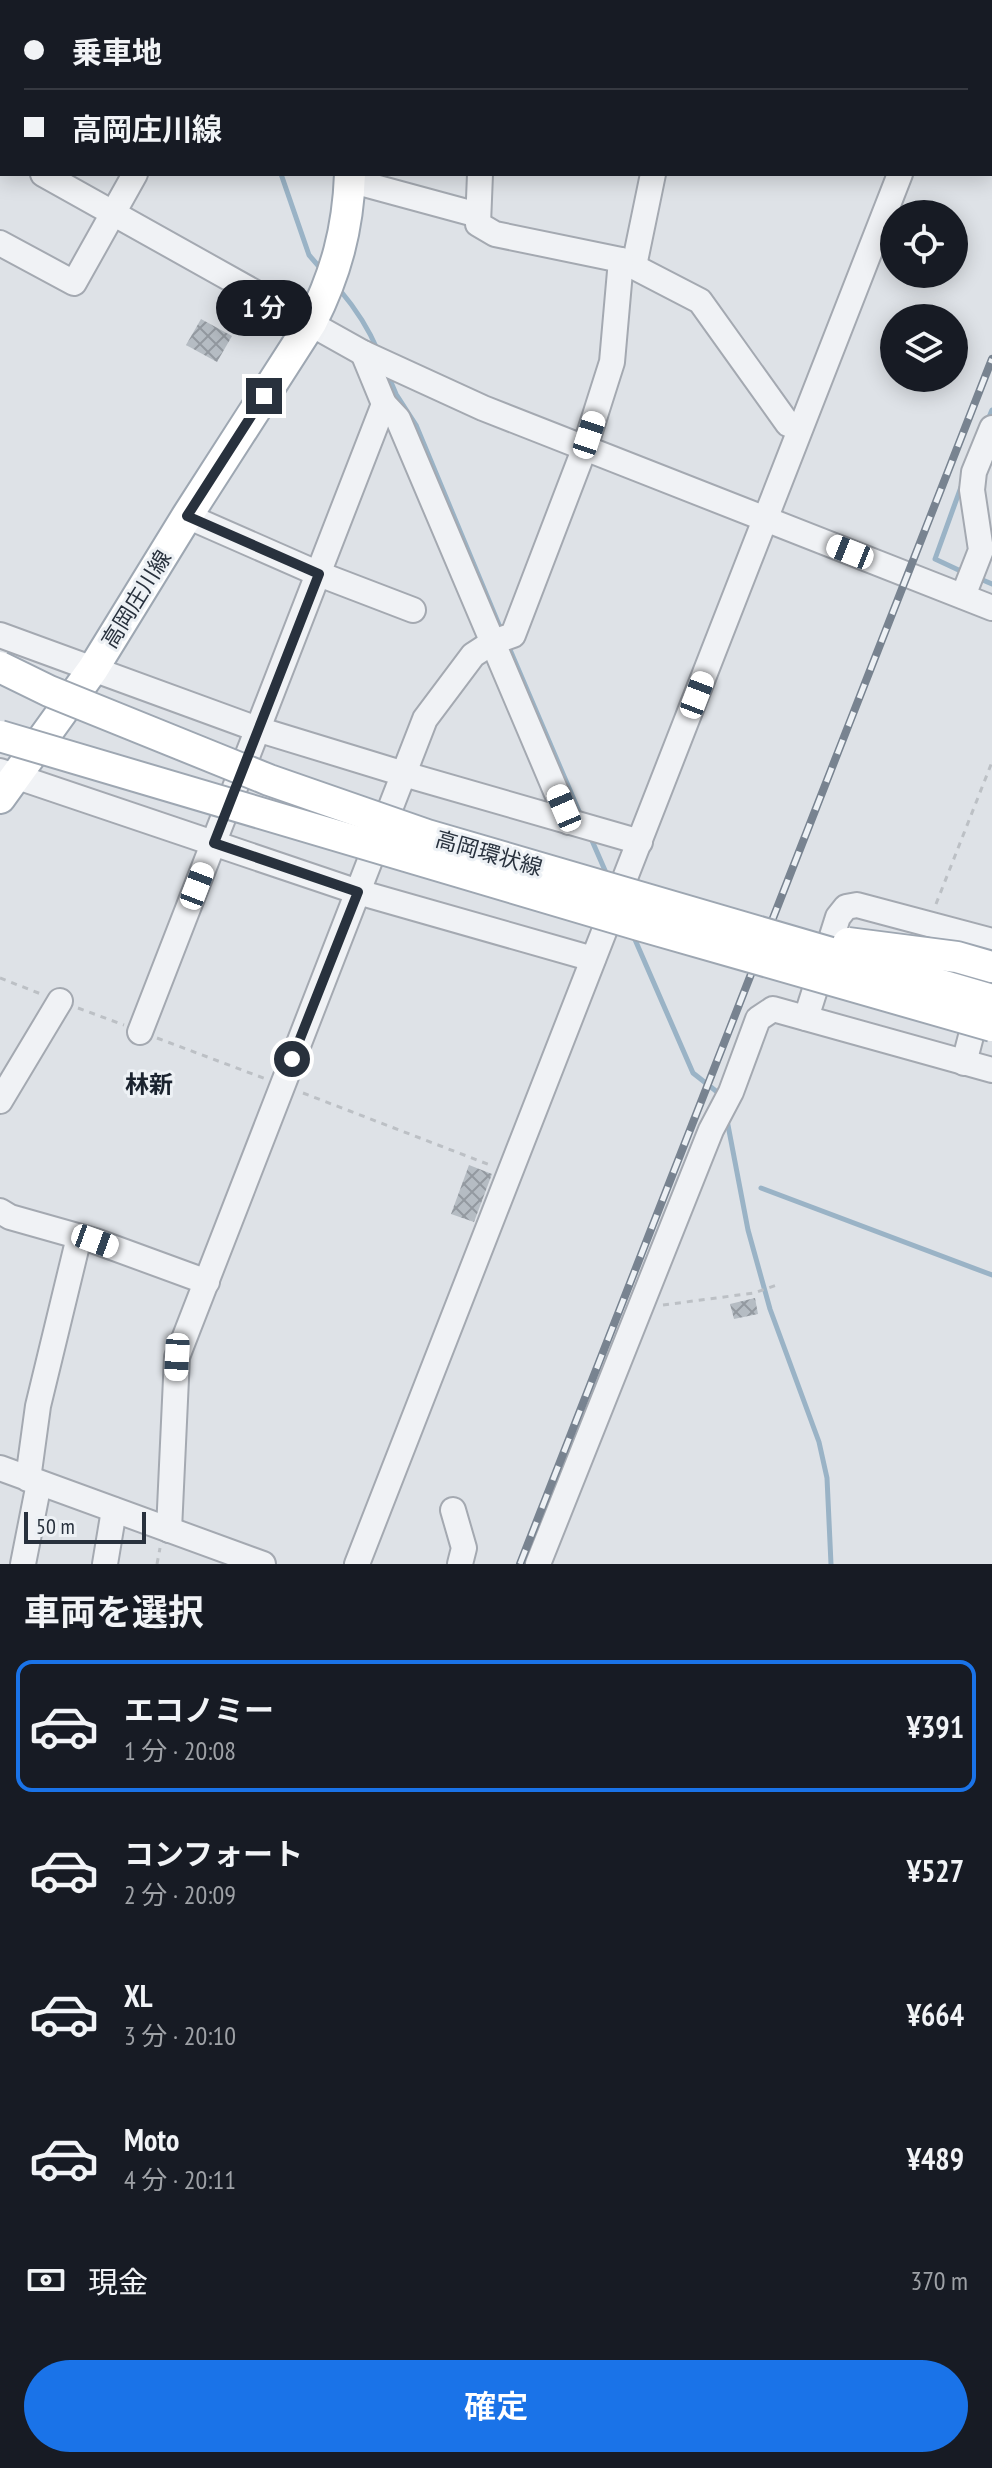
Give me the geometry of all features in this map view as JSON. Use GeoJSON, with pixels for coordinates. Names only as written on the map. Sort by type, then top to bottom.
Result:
{"type":"FeatureCollection","features":[{"type":"Feature","properties":{"kind":"main road","name":"高岡庄川線"},"geometry":{"type":"LineString","coordinates":[[5,783],[93,669],[311,323],[339,257],[350,177]]}},
{"type":"Feature","properties":{"kind":"main road","name":"高岡環状線"},"geometry":{"type":"LineString","coordinates":[[0,667],[49,691],[269,780],[427,835],[992,1000]]}},
{"type":"Feature","properties":{"kind":"main road","name":"高岡環状線"},"geometry":{"type":"LineString","coordinates":[[0,736],[992,1026]]}},
{"type":"Feature","properties":{"kind":"main road"},"geometry":{"type":"LineString","coordinates":[[639,925],[992,1045]]}},
{"type":"Feature","properties":{"kind":"main road"},"geometry":{"type":"LineString","coordinates":[[751,930],[957,957],[992,967]]}},
{"type":"Feature","properties":{"kind":"street"},"geometry":{"type":"LineString","coordinates":[[47,176],[369,356],[407,374],[483,408],[992,608]]}},
{"type":"Feature","properties":{"kind":"street"},"geometry":{"type":"LineString","coordinates":[[0,243],[74,283],[134,176]]}},
{"type":"Feature","properties":{"kind":"street"},"geometry":{"type":"LineString","coordinates":[[480,176],[478,224],[495,234],[628,263],[700,301],[788,424],[799,428]]}},
{"type":"Feature","properties":{"kind":"street"},"geometry":{"type":"LineString","coordinates":[[169,1530],[177,1357],[425,719],[473,655],[501,639],[585,447],[612,362],[628,263],[652,176]]}},
{"type":"Feature","properties":{"kind":"street"},"geometry":{"type":"LineString","coordinates":[[357,1564],[899,176]]}},
{"type":"Feature","properties":{"kind":"street"},"geometry":{"type":"LineString","coordinates":[[350,177],[478,215]]}},
{"type":"Feature","properties":{"kind":"street"},"geometry":{"type":"LineString","coordinates":[[369,356],[384,404],[398,419],[501,639],[569,822]]}},
{"type":"Feature","properties":{"kind":"street"},"geometry":{"type":"LineString","coordinates":[[140,1032],[384,404]]}},
{"type":"Feature","properties":{"kind":"street"},"geometry":{"type":"LineString","coordinates":[[963,596],[981,550],[972,490],[974,472],[992,428]]}},
{"type":"Feature","properties":{"kind":"street"},"geometry":{"type":"LineString","coordinates":[[187,516],[319,574],[413,610]]}},
{"type":"Feature","properties":{"kind":"street"},"geometry":{"type":"LineString","coordinates":[[0,635],[257,729],[640,842]]}},
{"type":"Feature","properties":{"kind":"street"},"geometry":{"type":"LineString","coordinates":[[5,783],[48,787],[358,892],[593,959]]}},
{"type":"Feature","properties":{"kind":"street"},"geometry":{"type":"LineString","coordinates":[[806,1018],[838,917],[846,907],[857,905],[992,941]]}},
{"type":"Feature","properties":{"kind":"street"},"geometry":{"type":"LineString","coordinates":[[964,1063],[992,955]]}},
{"type":"Feature","properties":{"kind":"street"},"geometry":{"type":"LineString","coordinates":[[0,1101],[60,1001]]}},
{"type":"Feature","properties":{"kind":"street"},"geometry":{"type":"LineString","coordinates":[[538,1564],[758,1019],[773,1009],[992,1070]]}},
{"type":"Feature","properties":{"kind":"street"},"geometry":{"type":"LineString","coordinates":[[0,1211],[10,1217],[79,1237],[207,1282]]}},
{"type":"Feature","properties":{"kind":"street"},"geometry":{"type":"LineString","coordinates":[[23,1564],[34,1481],[38,1406],[79,1237]]}},
{"type":"Feature","properties":{"kind":"street"},"geometry":{"type":"LineString","coordinates":[[0,1468],[263,1564]]}},
{"type":"Feature","properties":{"kind":"street"},"geometry":{"type":"LineString","coordinates":[[105,1564],[114,1510]]}},
{"type":"Feature","properties":{"kind":"street"},"geometry":{"type":"LineString","coordinates":[[453,1510],[464,1548],[460,1564]]}},
{"type":"Feature","properties":{"kind":"path"},"geometry":{"type":"LineString","coordinates":[[928,923],[992,762]]}},
{"type":"Feature","properties":{"kind":"path"},"geometry":{"type":"LineString","coordinates":[[0,978],[511,1173]]}},
{"type":"Feature","properties":{"kind":"path"},"geometry":{"type":"LineString","coordinates":[[640,1307],[754,1293],[777,1285]]}},
{"type":"Feature","properties":{"kind":"building"},"geometry":{"type":"Polygon","coordinates":[[[201,319],[232,336],[217,362],[186,345],[201,319]]]}},
{"type":"Feature","properties":{"kind":"building"},"geometry":{"type":"Polygon","coordinates":[[[469,1165],[492,1174],[474,1222],[451,1214],[469,1165]]]}},
{"type":"Feature","properties":{"kind":"building"},"geometry":{"type":"Polygon","coordinates":[[[755,1298],[758,1314],[734,1319],[730,1304],[755,1298]]]}},
{"type":"Feature","properties":{"kind":"waterway"},"geometry":{"type":"LineString","coordinates":[[282,176],[309,255],[322,270]]}},
{"type":"Feature","properties":{"kind":"waterway"},"geometry":{"type":"LineString","coordinates":[[339,289],[361,318],[378,351]]}},
{"type":"Feature","properties":{"kind":"waterway"},"geometry":{"type":"LineString","coordinates":[[388,375],[416,425],[502,632]]}},
{"type":"Feature","properties":{"kind":"waterway"},"geometry":{"type":"LineString","coordinates":[[987,422],[992,410]]}},
{"type":"Feature","properties":{"kind":"waterway"},"geometry":{"type":"LineString","coordinates":[[961,487],[935,559],[965,573]]}},
{"type":"Feature","properties":{"kind":"waterway"},"geometry":{"type":"LineString","coordinates":[[978,578],[992,584]]}},
{"type":"Feature","properties":{"kind":"waterway"},"geometry":{"type":"LineString","coordinates":[[508,645],[581,816]]}},
{"type":"Feature","properties":{"kind":"waterway"},"geometry":{"type":"LineString","coordinates":[[590,836],[607,875]]}},
{"type":"Feature","properties":{"kind":"waterway"},"geometry":{"type":"LineString","coordinates":[[633,935],[693,1073],[721,1095]]}},
{"type":"Feature","properties":{"kind":"waterway"},"geometry":{"type":"LineString","coordinates":[[727,1120],[748,1230],[770,1309],[819,1442],[827,1478],[831,1564]]}},
{"type":"Feature","properties":{"kind":"waterway"},"geometry":{"type":"LineString","coordinates":[[761,1188],[992,1275]]}},
{"type":"Feature","properties":{"kind":"railway"},"geometry":{"type":"LineString","coordinates":[[520,1564],[992,359]]}},
{"type":"Feature","properties":{"kind":"district","name":"林新"},"geometry":{"type":"Point","coordinates":[149,1085]}},
{"type":"Feature","properties":{"kind":"route"},"geometry":{"type":"LineString","coordinates":[[264,396],[187,516],[319,574],[214,843],[358,892],[292,1059]]}}]}
